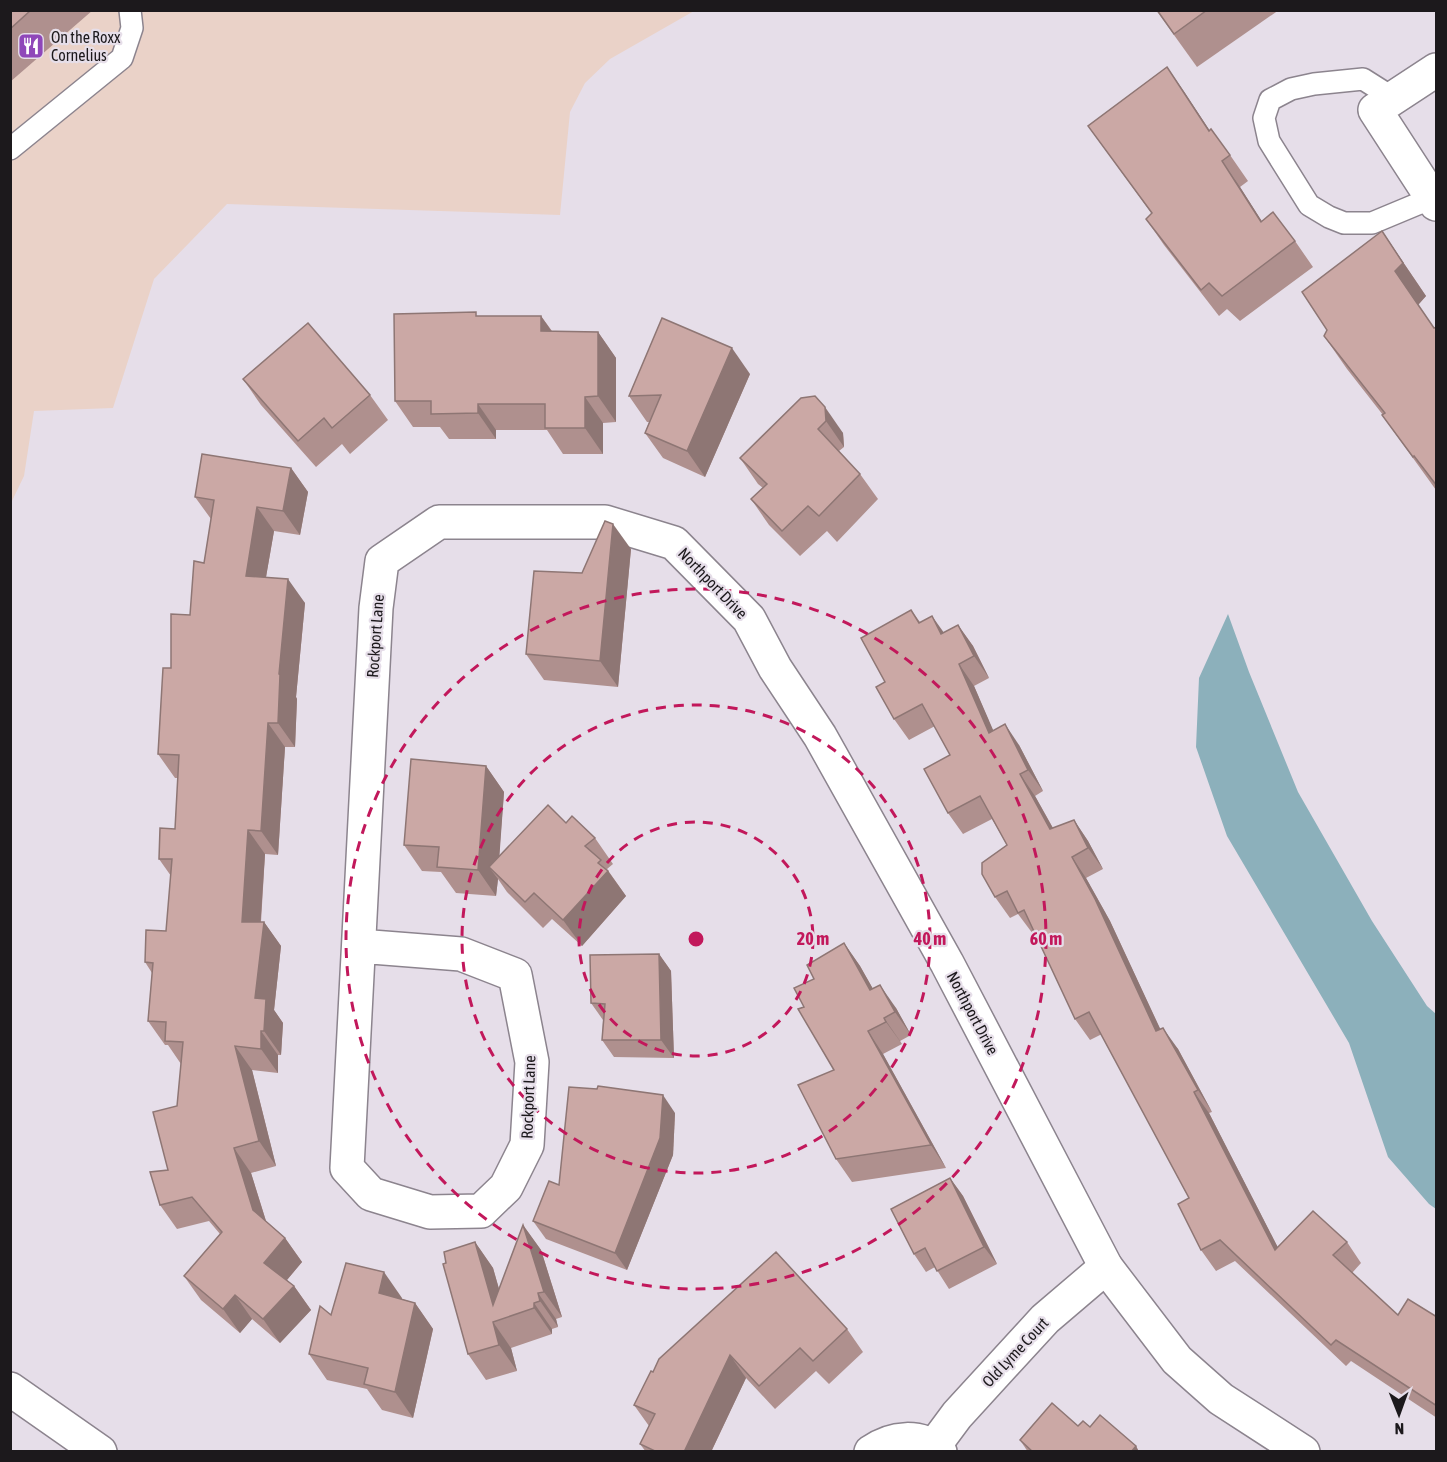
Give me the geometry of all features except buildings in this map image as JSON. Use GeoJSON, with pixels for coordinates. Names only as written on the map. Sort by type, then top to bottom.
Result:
{"type":"FeatureCollection","features":[{"type":"Feature","properties":{"kind":"street"},"geometry":{"type":"LineString","coordinates":[[1434,201],[1384,104],[1437,69]]}},
{"type":"Feature","properties":{"kind":"street","name":"Rockport Lane"},"geometry":{"type":"LineString","coordinates":[[359,946],[461,954],[515,975],[532,1062],[527,1145],[506,1188],[481,1211],[430,1212],[371,1194],[347,1168],[376,608],[382,561],[440,522],[605,522]]}},
{"type":"Feature","properties":{"kind":"street","name":"Northport Drive"},"geometry":{"type":"LineString","coordinates":[[605,522],[674,543],[748,619],[775,668],[819,736],[947,963],[1106,1267],[1177,1360],[1221,1399],[1303,1452]]}},
{"type":"Feature","properties":{"kind":"street","name":"Old Lyme Court"},"geometry":{"type":"LineString","coordinates":[[871,1452],[892,1441],[913,1439],[937,1449],[957,1415],[1024,1341],[1045,1319],[1106,1267]]}},
{"type":"Feature","properties":{"kind":"street"},"geometry":{"type":"LineString","coordinates":[[10,1389],[95,1450]]}},
{"type":"Feature","properties":{"kind":"lane"},"geometry":{"type":"LineString","coordinates":[[10,149],[122,58],[132,28],[130,10]]}},
{"type":"Feature","properties":{"kind":"lane"},"geometry":{"type":"LineString","coordinates":[[1384,104],[1363,80],[1314,84],[1291,88],[1270,100],[1264,118],[1269,141],[1309,206],[1344,223],[1372,223],[1434,201]]}},
{"type":"Feature","properties":{"kind":"shaded area"},"geometry":{"type":"Polygon","coordinates":[[[11,11],[694,11],[610,59],[585,83],[570,112],[560,215],[227,204],[154,279],[113,408],[34,411],[24,476],[11,503],[11,11]]]}},
{"type":"Feature","properties":{"kind":"water"},"geometry":{"type":"Polygon","coordinates":[[[1228,614],[1298,792],[1372,921],[1427,1006],[1436,1014],[1436,1209],[1388,1157],[1349,1043],[1227,836],[1196,747],[1199,678],[1228,614]]]}},
{"type":"Feature","properties":{"kind":"place","name":"On the Roxx Cornelius"},"geometry":{"type":"Point","coordinates":[31,46]}}]}
